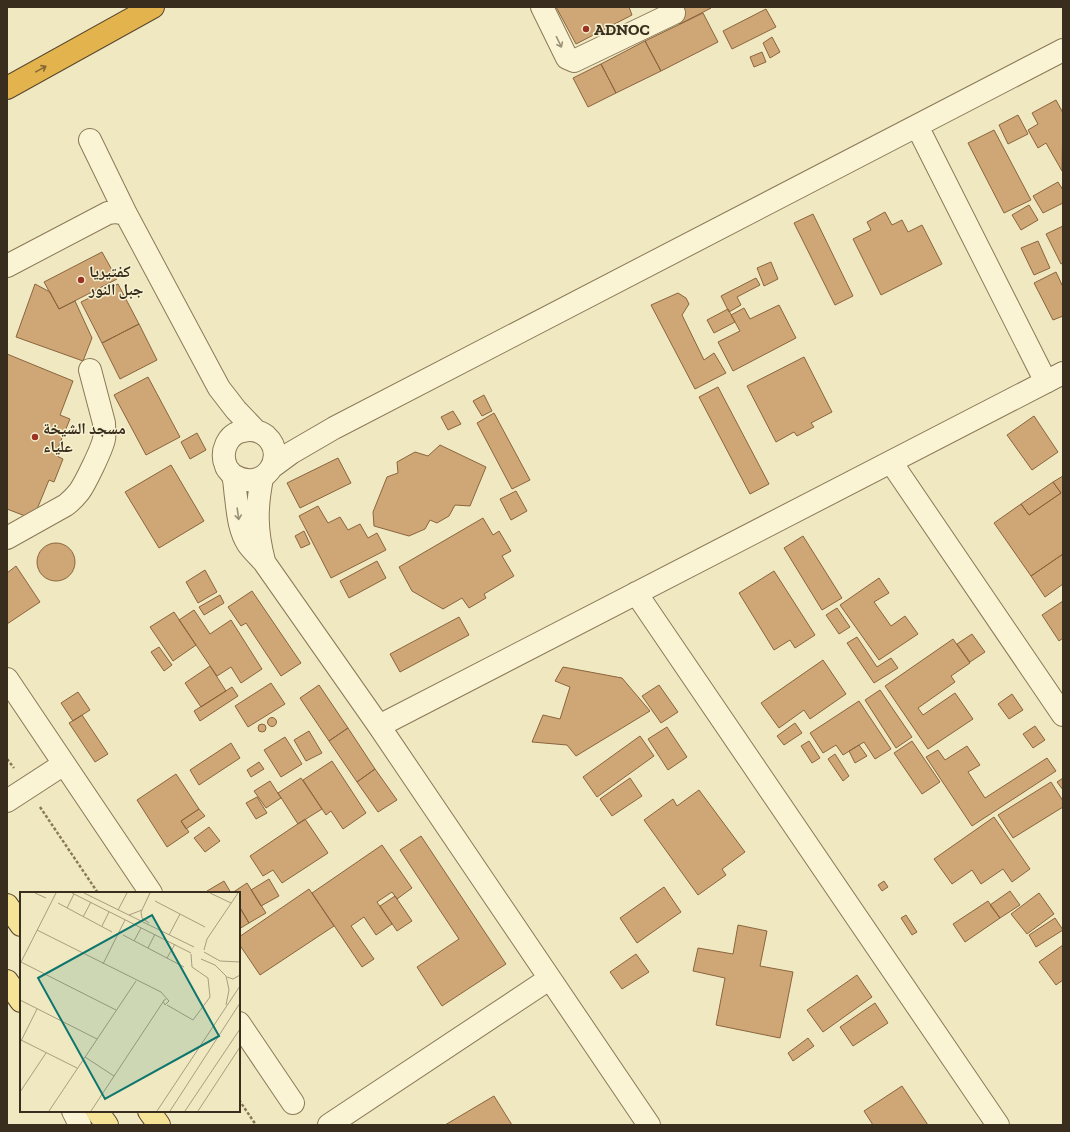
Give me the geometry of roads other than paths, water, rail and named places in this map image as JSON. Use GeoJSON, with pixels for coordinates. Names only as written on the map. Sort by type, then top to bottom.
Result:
{"type":"FeatureCollection","features":[{"type":"Feature","properties":{"kind":"highway"},"geometry":{"type":"LineString","coordinates":[[7,88],[152,7]]}},
{"type":"Feature","properties":{"kind":"main road"},"geometry":{"type":"LineString","coordinates":[[7,905],[20,924]]}},
{"type":"Feature","properties":{"kind":"main road"},"geometry":{"type":"LineString","coordinates":[[7,981],[20,1000]]}},
{"type":"Feature","properties":{"kind":"main road"},"geometry":{"type":"LineString","coordinates":[[98,1112],[107,1125]]}},
{"type":"Feature","properties":{"kind":"main road"},"geometry":{"type":"LineString","coordinates":[[150,1112],[159,1125]]}},
{"type":"Feature","properties":{"kind":"street"},"geometry":{"type":"LineString","coordinates":[[542,7],[567,58],[574,61],[674,13]]}},
{"type":"Feature","properties":{"kind":"street"},"geometry":{"type":"LineString","coordinates":[[219,388],[225,415],[227,441],[224,450],[224,459],[227,468],[233,476],[239,480],[254,481],[307,443],[334,428],[1063,50]]}},
{"type":"Feature","properties":{"kind":"street"},"geometry":{"type":"LineString","coordinates":[[379,726],[1054,378],[918,126]]}},
{"type":"Feature","properties":{"kind":"street"},"geometry":{"type":"LineString","coordinates":[[90,140],[126,214],[219,388],[236,410],[270,442],[274,454],[258,501],[257,523],[264,562]]}},
{"type":"Feature","properties":{"kind":"street"},"geometry":{"type":"LineString","coordinates":[[7,266],[108,213],[115,212],[126,214]]}},
{"type":"Feature","properties":{"kind":"street"},"geometry":{"type":"LineString","coordinates":[[8,537],[66,505],[83,486],[104,440],[104,423],[90,370]]}},
{"type":"Feature","properties":{"kind":"street"},"geometry":{"type":"LineString","coordinates":[[227,441],[236,433],[242,431],[296,436],[312,434],[334,428]]}},
{"type":"Feature","properties":{"kind":"street"},"geometry":{"type":"LineString","coordinates":[[891,462],[1063,714]]}},
{"type":"Feature","properties":{"kind":"street"},"geometry":{"type":"LineString","coordinates":[[233,476],[240,526],[248,545],[264,562],[379,726],[649,1125]]}},
{"type":"Feature","properties":{"kind":"street"},"geometry":{"type":"LineString","coordinates":[[636,594],[998,1125]]}},
{"type":"Feature","properties":{"kind":"street"},"geometry":{"type":"LineString","coordinates":[[7,679],[151,892]]}},
{"type":"Feature","properties":{"kind":"street"},"geometry":{"type":"LineString","coordinates":[[7,801],[64,764]]}},
{"type":"Feature","properties":{"kind":"street"},"geometry":{"type":"LineString","coordinates":[[329,1125],[550,979]]}},
{"type":"Feature","properties":{"kind":"street"},"geometry":{"type":"LineString","coordinates":[[240,1024],[293,1103]]}},
{"type":"Feature","properties":{"kind":"street"},"geometry":{"type":"LineString","coordinates":[[74,1112],[80,1125]]}},
{"type":"Feature","properties":{"kind":"place","name":"ADNOC"},"geometry":{"type":"Point","coordinates":[586,29]}},
{"type":"Feature","properties":{"kind":"place","name":"كفتيريا جبل النور"},"geometry":{"type":"Point","coordinates":[81,280]}},
{"type":"Feature","properties":{"kind":"place","name":"مسجد الشيخة علياء"},"geometry":{"type":"Point","coordinates":[35,437]}}]}
